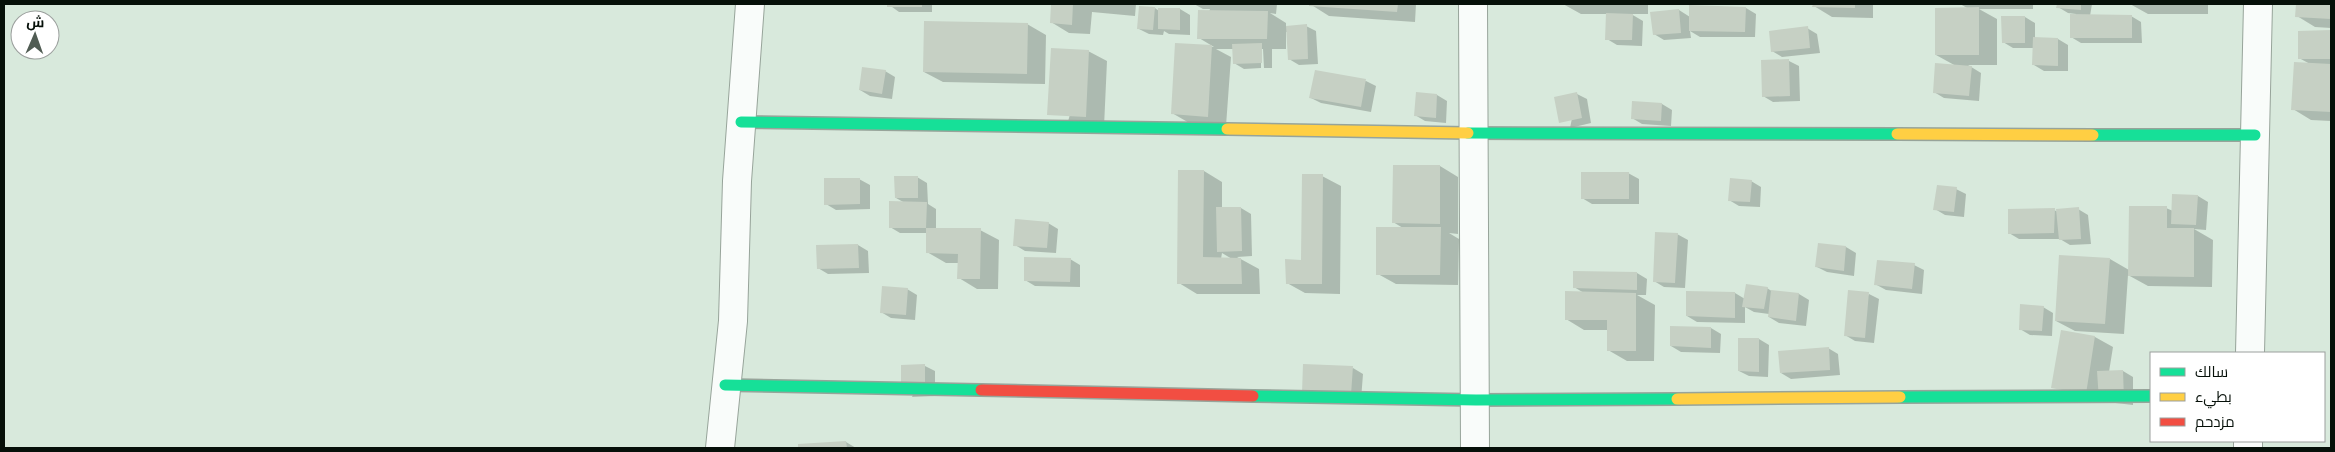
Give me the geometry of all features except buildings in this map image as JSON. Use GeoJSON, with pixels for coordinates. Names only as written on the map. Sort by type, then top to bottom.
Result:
{"type":"FeatureCollection","features":[{"type":"Feature","properties":{"kind":"street"},"geometry":{"type":"LineString","coordinates":[[720,448],[733,321],[741,122],[750,4]]}},
{"type":"Feature","properties":{"kind":"street"},"geometry":{"type":"LineString","coordinates":[[1473,4],[1475,448]]}},
{"type":"Feature","properties":{"kind":"street"},"geometry":{"type":"LineString","coordinates":[[2250,352],[2258,4]]}},
{"type":"Feature","properties":{"kind":"street"},"geometry":{"type":"LineString","coordinates":[[741,122],[1474,133],[2255,136]]}},
{"type":"Feature","properties":{"kind":"street"},"geometry":{"type":"LineString","coordinates":[[725,386],[1476,400],[2150,396]]}},
{"type":"Feature","properties":{"kind":"traffic: fast"},"geometry":{"type":"LineString","coordinates":[[741,122],[1227,129]]}},
{"type":"Feature","properties":{"kind":"traffic: fast"},"geometry":{"type":"LineString","coordinates":[[1468,133],[1897,134]]}},
{"type":"Feature","properties":{"kind":"traffic: fast"},"geometry":{"type":"LineString","coordinates":[[2093,135],[2255,135]]}},
{"type":"Feature","properties":{"kind":"traffic: fast"},"geometry":{"type":"LineString","coordinates":[[725,385],[981,390]]}},
{"type":"Feature","properties":{"kind":"traffic: fast"},"geometry":{"type":"LineString","coordinates":[[1253,396],[1476,400],[1677,399]]}},
{"type":"Feature","properties":{"kind":"traffic: fast"},"geometry":{"type":"LineString","coordinates":[[1900,397],[2150,396]]}},
{"type":"Feature","properties":{"kind":"traffic: slow"},"geometry":{"type":"LineString","coordinates":[[1227,129],[1468,133]]}},
{"type":"Feature","properties":{"kind":"traffic: slow"},"geometry":{"type":"LineString","coordinates":[[1897,134],[2093,135]]}},
{"type":"Feature","properties":{"kind":"traffic: slow"},"geometry":{"type":"LineString","coordinates":[[1677,399],[1900,397]]}},
{"type":"Feature","properties":{"kind":"traffic: jam"},"geometry":{"type":"LineString","coordinates":[[981,390],[1253,396]]}}]}
